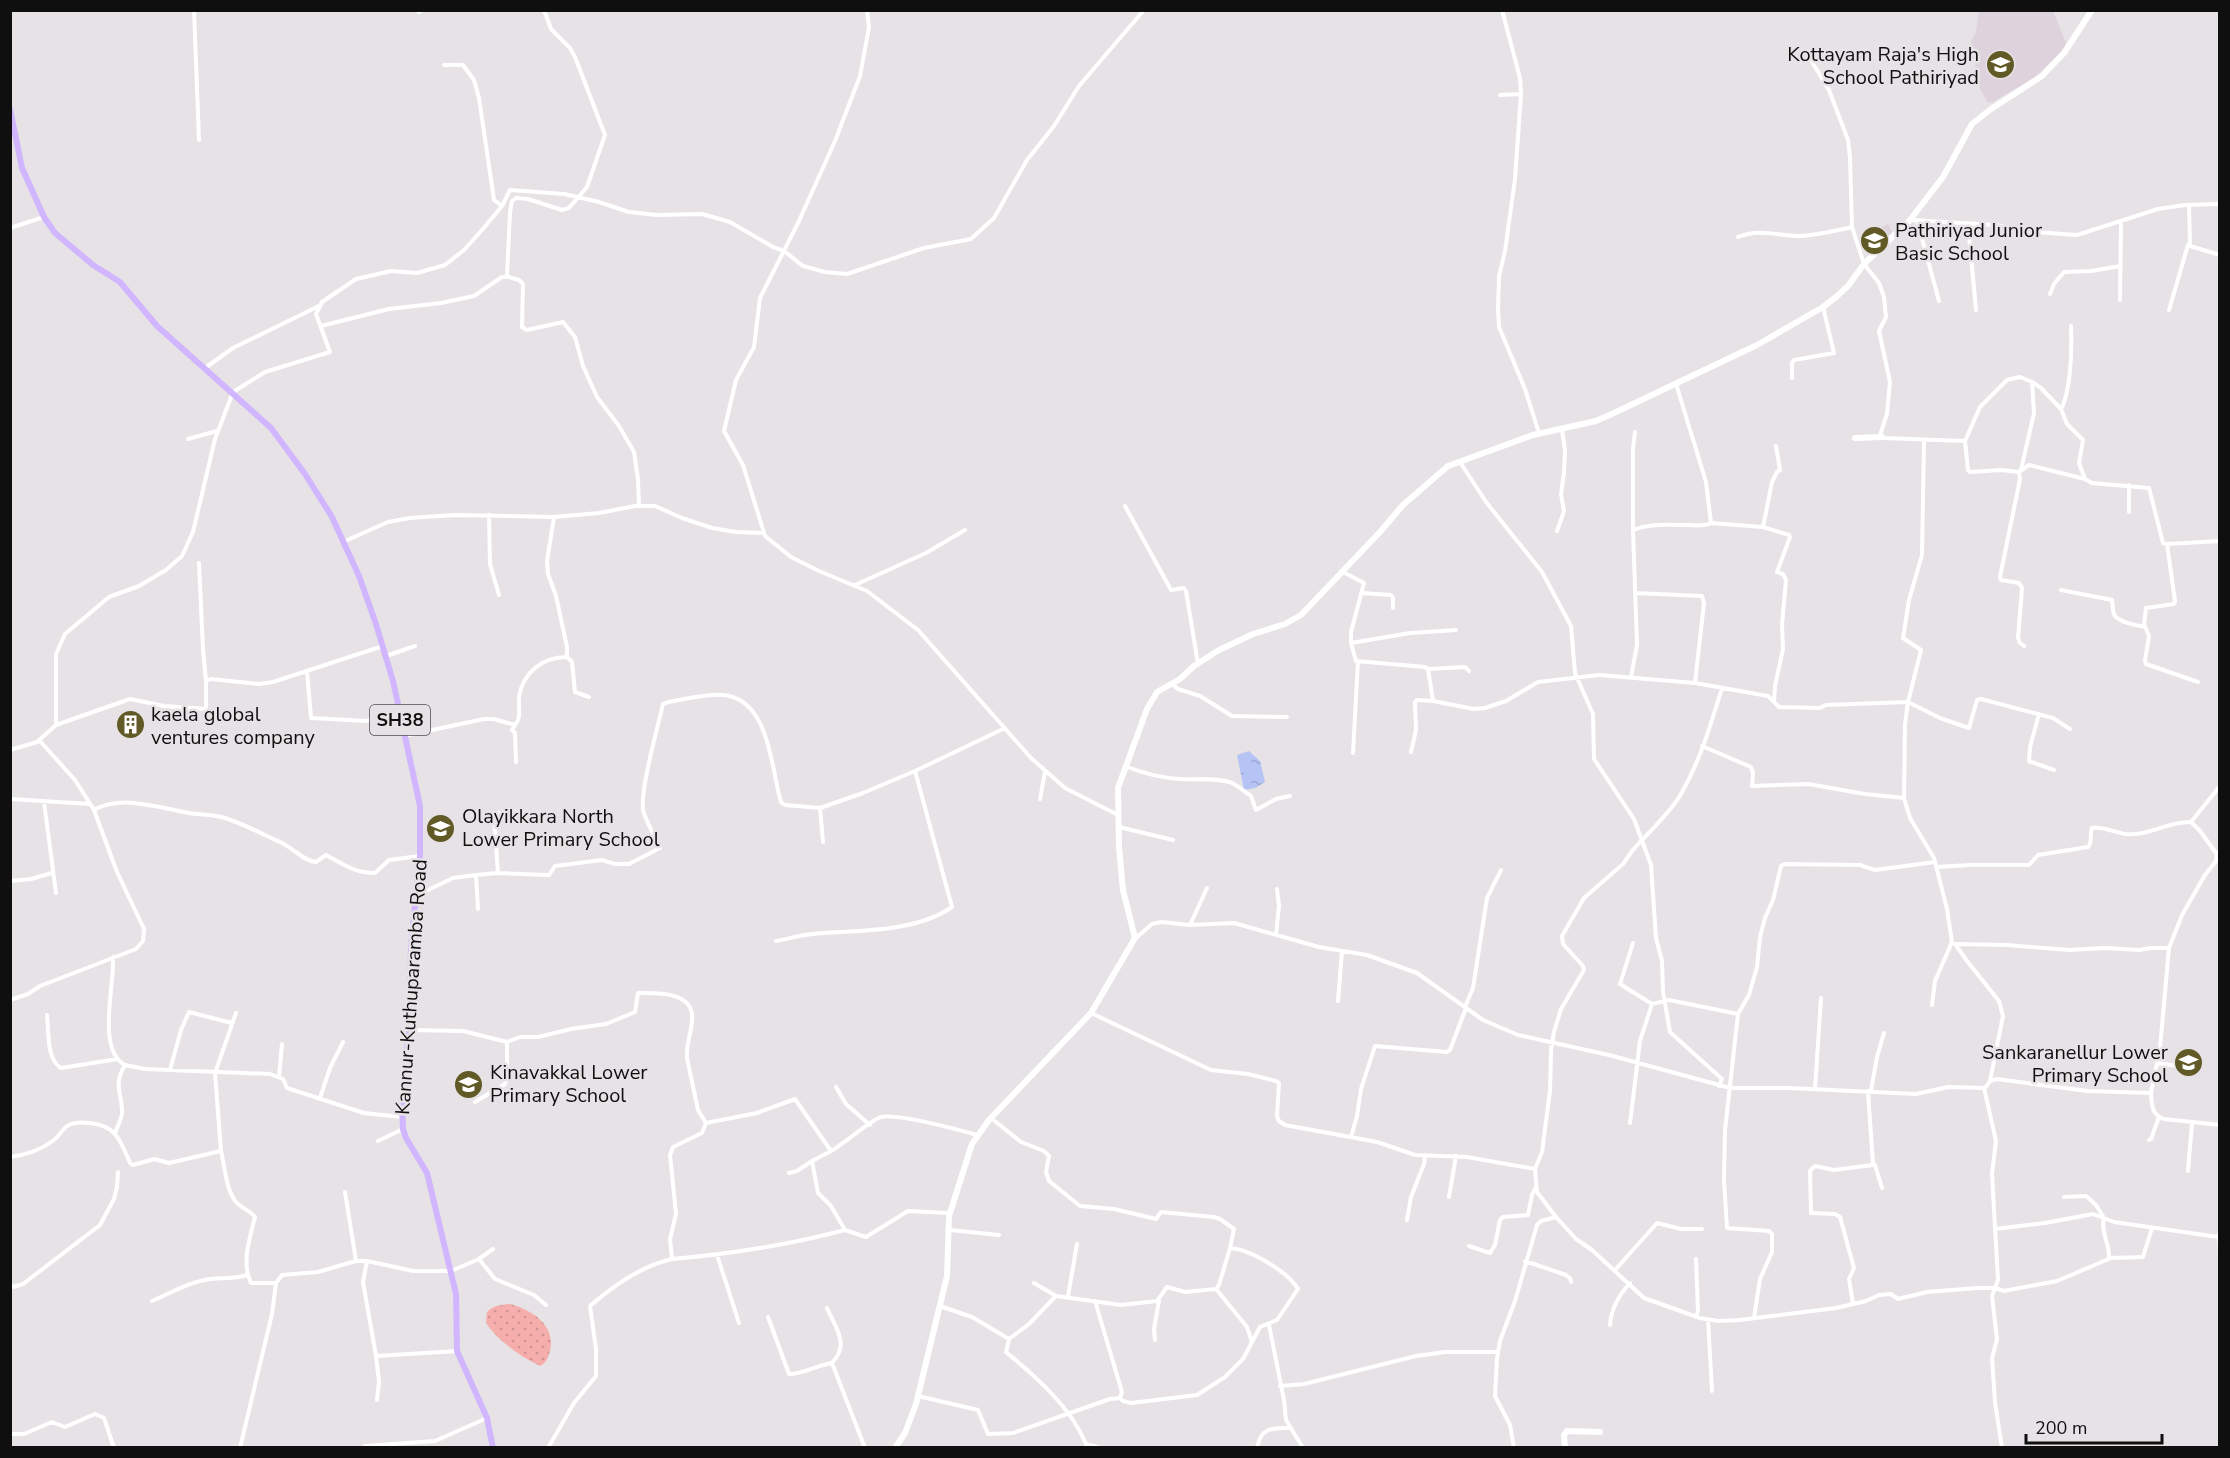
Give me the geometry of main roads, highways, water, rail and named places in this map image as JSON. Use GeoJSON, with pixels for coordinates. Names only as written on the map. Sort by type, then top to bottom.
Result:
{"type":"FeatureCollection","features":[{"type":"Feature","properties":{"kind":"main road"},"geometry":{"type":"LineString","coordinates":[[895,1448],[912,1419],[918,1396],[947,1276],[950,1213],[972,1144],[990,1118],[1091,1013],[1135,938],[1123,890],[1118,788],[1124,766],[1147,709],[1157,692],[1228,646],[1253,634],[1285,624],[1300,615],[1403,506],[1448,466],[1539,434],[1596,420],[1757,345],[1823,307],[1848,286],[1864,264],[1914,220],[1943,177],[1972,124],[2042,76],[2064,53],[2092,10]]}},
{"type":"Feature","properties":{"kind":"main road","name":"Kannur-Kuthuparamba Road"},"geometry":{"type":"LineString","coordinates":[[10,109],[22,168],[44,217],[55,233],[93,265],[120,282],[157,326],[271,428],[305,474],[332,517],[359,576],[386,656],[420,806],[420,856],[411,945],[403,1129],[427,1173],[456,1294],[457,1350],[487,1418],[494,1448]]}},
{"type":"Feature","properties":{"kind":"main road"},"geometry":{"type":"LineString","coordinates":[[1855,438],[1882,437]]}},
{"type":"Feature","properties":{"kind":"main road"},"geometry":{"type":"LineString","coordinates":[[1565,1448],[1564,1435],[1567,1431],[1600,1432]]}},
{"type":"Feature","properties":{"kind":"water"},"geometry":{"type":"Polygon","coordinates":[[[1249,751],[1260,761],[1265,782],[1255,788],[1244,790],[1237,755],[1249,751]]]}},
{"type":"Feature","properties":{"kind":"place","name":"Kottayam Raja's High School Pathiriyad"},"geometry":{"type":"Point","coordinates":[2000,65]}},
{"type":"Feature","properties":{"kind":"place","name":"Pathiriyad Junior Basic School"},"geometry":{"type":"Point","coordinates":[1874,241]}},
{"type":"Feature","properties":{"kind":"place","name":"kaela global ventures company"},"geometry":{"type":"Point","coordinates":[130,725]}},
{"type":"Feature","properties":{"kind":"place","name":"Olayikkara North Lower Primary School"},"geometry":{"type":"Point","coordinates":[441,828]}},
{"type":"Feature","properties":{"kind":"place","name":"Sankaranellur Lower Primary School"},"geometry":{"type":"Point","coordinates":[2189,1063]}},
{"type":"Feature","properties":{"kind":"place","name":"Kinavakkal Lower Primary School"},"geometry":{"type":"Point","coordinates":[469,1084]}}]}
